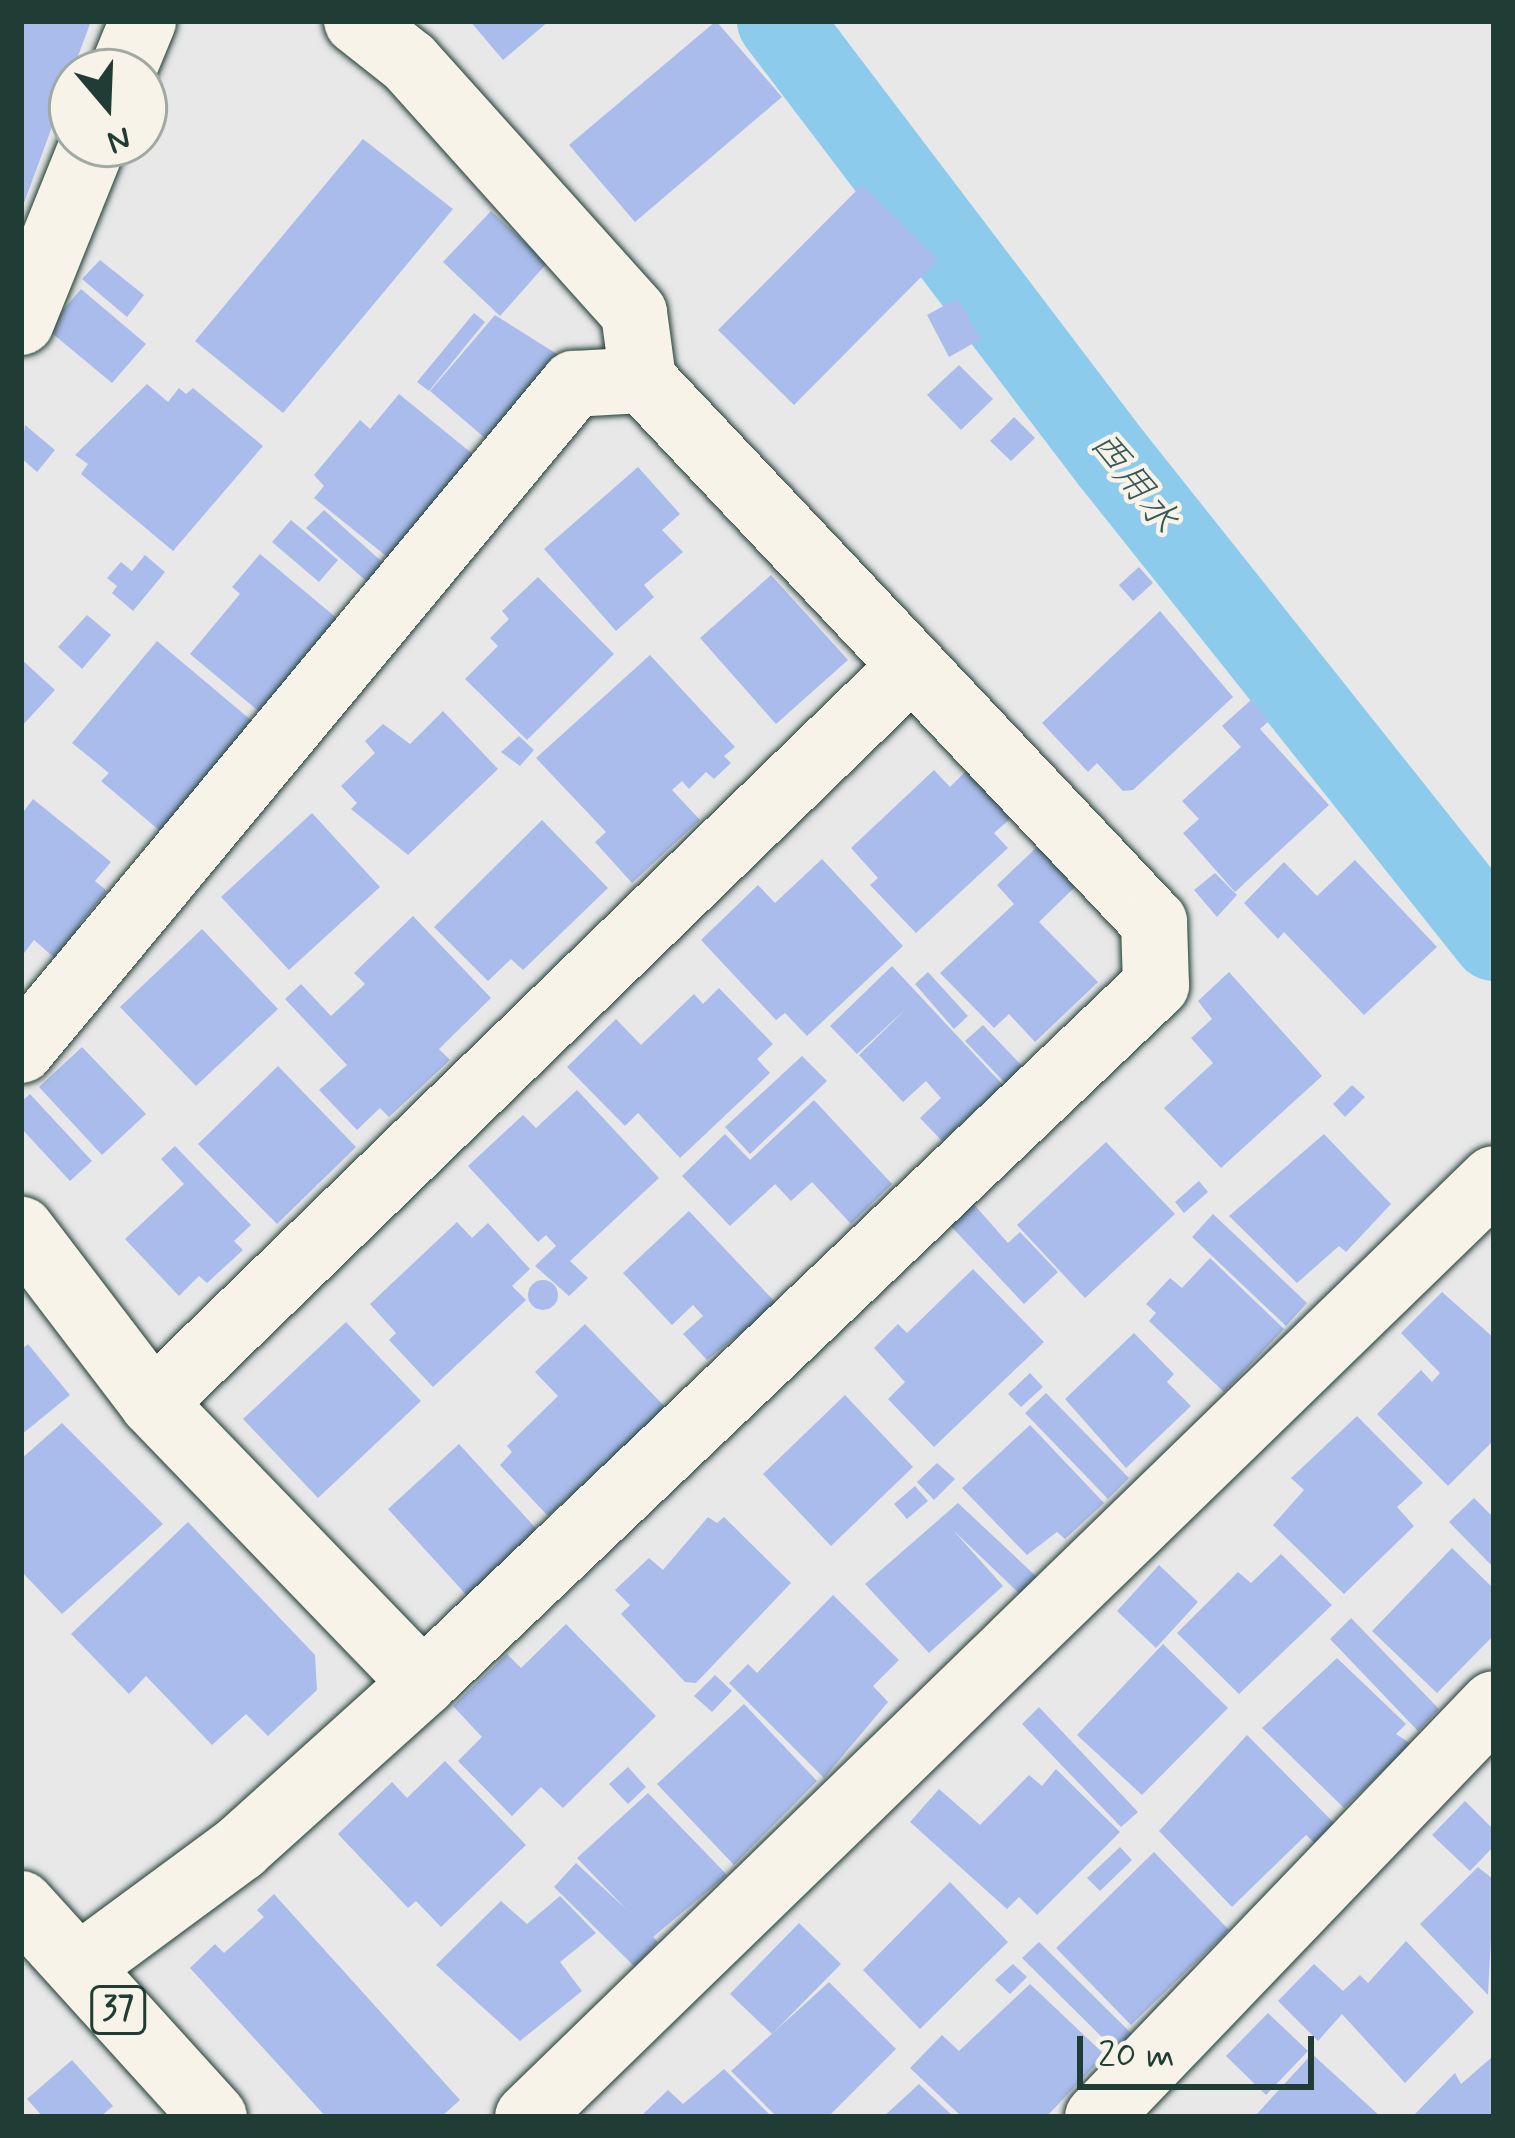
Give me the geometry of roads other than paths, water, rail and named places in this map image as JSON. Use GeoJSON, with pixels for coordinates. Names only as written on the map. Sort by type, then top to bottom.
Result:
{"type":"FeatureCollection","features":[{"type":"Feature","properties":{"kind":"street"},"geometry":{"type":"LineString","coordinates":[[80,1966],[240,1848],[423,1683],[1156,985],[1154,922],[643,380],[634,313],[409,62],[357,21]]}},
{"type":"Feature","properties":{"kind":"street"},"geometry":{"type":"LineString","coordinates":[[21,322],[83,168]]}},
{"type":"Feature","properties":{"kind":"street"},"geometry":{"type":"LineString","coordinates":[[21,1050],[574,384],[643,380]]}},
{"type":"Feature","properties":{"kind":"street"},"geometry":{"type":"LineString","coordinates":[[154,1402],[913,666]]}},
{"type":"Feature","properties":{"kind":"street"},"geometry":{"type":"LineString","coordinates":[[528,2117],[1494,1179]]}},
{"type":"Feature","properties":{"kind":"street"},"geometry":{"type":"LineString","coordinates":[[21,1230],[154,1402],[423,1683]]}},
{"type":"Feature","properties":{"kind":"street"},"geometry":{"type":"LineString","coordinates":[[1099,2117],[1494,1703]]}},
{"type":"Feature","properties":{"kind":"street","name":"37"},"geometry":{"type":"LineString","coordinates":[[21,1904],[214,2117]]}},
{"type":"Feature","properties":{"kind":"waterway","name":"西用水"},"geometry":{"type":"LineString","coordinates":[[779,21],[1111,458],[1494,939]]}}]}
